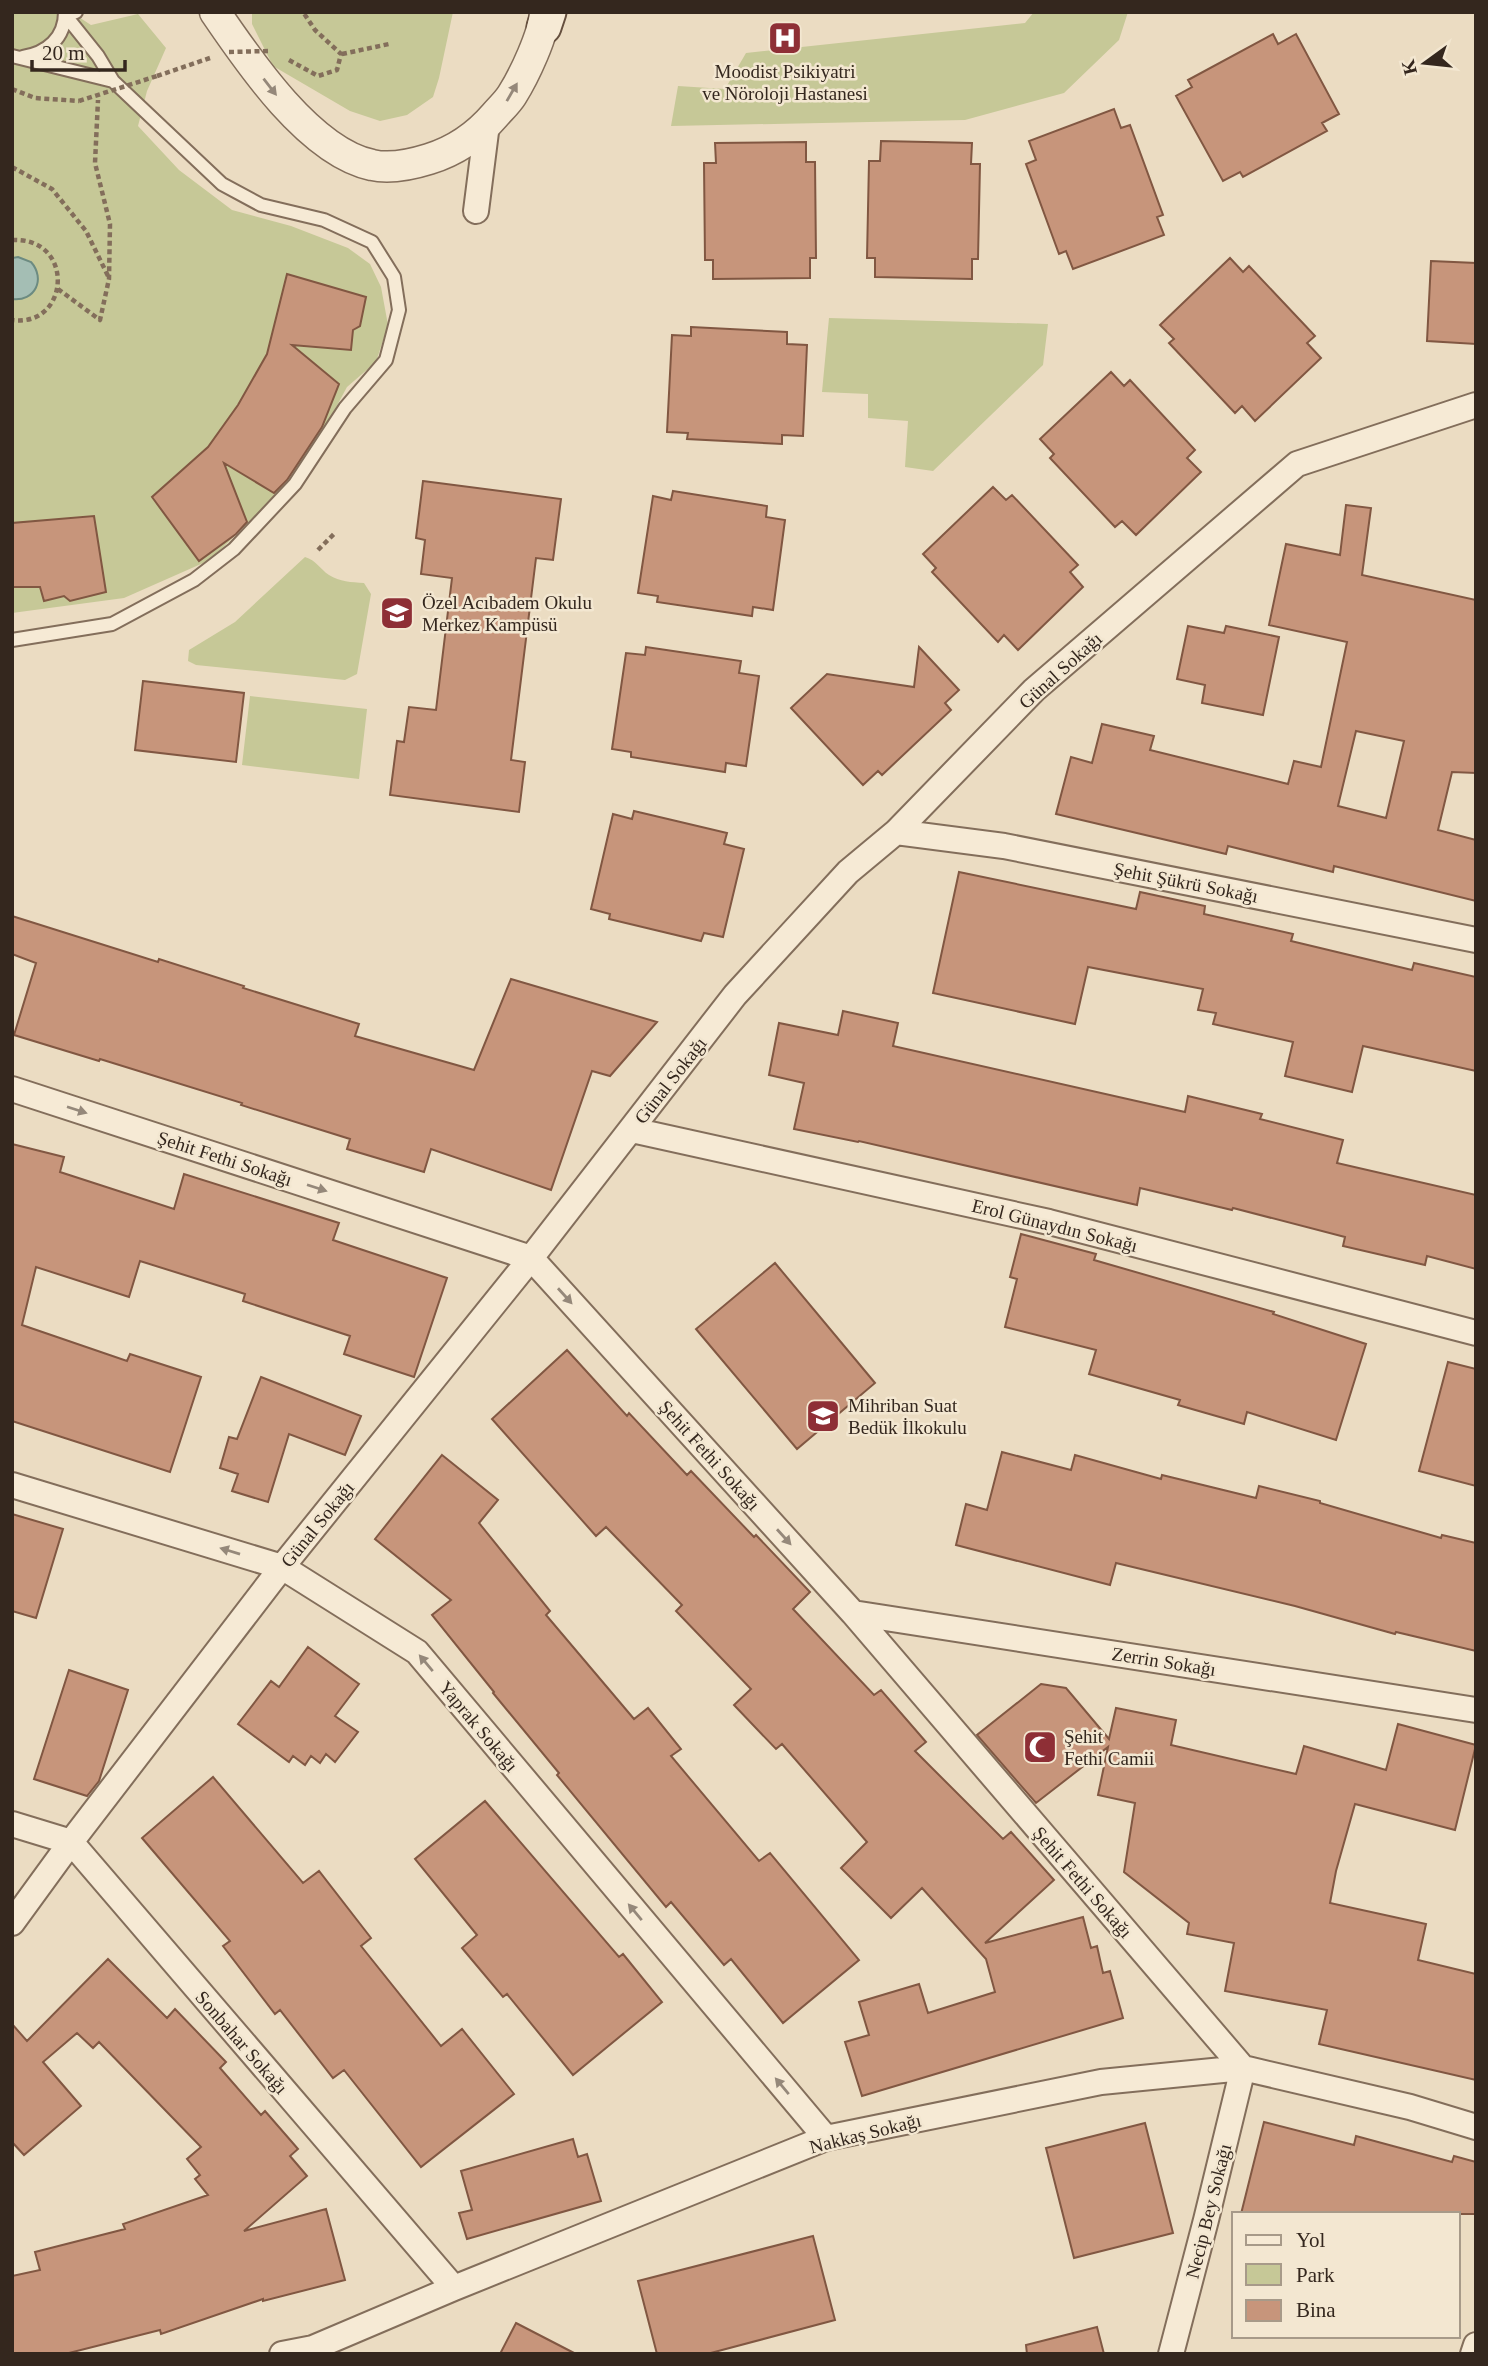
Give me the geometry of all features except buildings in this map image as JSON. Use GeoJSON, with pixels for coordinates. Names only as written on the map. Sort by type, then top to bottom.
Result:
{"type":"FeatureCollection","features":[{"type":"Feature","properties":{"kind":"street"},"geometry":{"type":"LineString","coordinates":[[215,12],[281,100],[308,128],[356,160],[373,166],[419,162],[451,152],[487,124],[512,96],[546,17]]}},
{"type":"Feature","properties":{"kind":"street"},"geometry":{"type":"LineString","coordinates":[[476,211],[487,124]]}},
{"type":"Feature","properties":{"kind":"street","name":"Günal Sokağı"},"geometry":{"type":"LineString","coordinates":[[12,1923],[282,1567],[531,1258],[735,995],[848,872],[896,832],[1034,690],[1297,464],[1476,405]]}},
{"type":"Feature","properties":{"kind":"street","name":"Şehit Şükrü Sokağı"},"geometry":{"type":"LineString","coordinates":[[896,832],[1004,846],[1476,940]]}},
{"type":"Feature","properties":{"kind":"street","name":"Şehit Fethi Sokağı"},"geometry":{"type":"LineString","coordinates":[[12,1088],[531,1258],[853,1613],[1242,2068]]}},
{"type":"Feature","properties":{"kind":"street","name":"Erol Günaydın Sokağı"},"geometry":{"type":"LineString","coordinates":[[632,1129],[1049,1222],[1476,1333]]}},
{"type":"Feature","properties":{"kind":"street","name":"Yaprak Sokağı"},"geometry":{"type":"LineString","coordinates":[[12,1485],[282,1567],[417,1652],[826,2138]]}},
{"type":"Feature","properties":{"kind":"street","name":"Zerrin Sokağı"},"geometry":{"type":"LineString","coordinates":[[853,1613],[1476,1710]]}},
{"type":"Feature","properties":{"kind":"street"},"geometry":{"type":"LineString","coordinates":[[12,1824],[71,1842]]}},
{"type":"Feature","properties":{"kind":"street","name":"Sonbahar Sokağı"},"geometry":{"type":"LineString","coordinates":[[71,1842],[454,2288]]}},
{"type":"Feature","properties":{"kind":"street","name":"Nakkaş Sokağı"},"geometry":{"type":"LineString","coordinates":[[282,2354],[313,2348],[454,2288],[826,2138],[1101,2082],[1242,2068],[1410,2107],[1476,2127]]}},
{"type":"Feature","properties":{"kind":"street","name":"Necip Bey Sokağı"},"geometry":{"type":"LineString","coordinates":[[1171,2354],[1242,2068]]}},
{"type":"Feature","properties":{"kind":"street"},"geometry":{"type":"LineString","coordinates":[[1473,2354],[1476,2345]]}},
{"type":"Feature","properties":{"kind":"lane"},"geometry":{"type":"LineString","coordinates":[[12,56],[35,55],[47,49],[63,29],[69,14]]}},
{"type":"Feature","properties":{"kind":"lane"},"geometry":{"type":"LineString","coordinates":[[12,640],[112,624],[194,580],[234,548],[295,484],[345,408],[386,360],[399,310],[394,277],[372,242],[324,220],[261,205],[222,184],[113,81],[69,14]]}},
{"type":"Feature","properties":{"kind":"lane"},"geometry":{"type":"LineString","coordinates":[[12,56],[113,81]]}},
{"type":"Feature","properties":{"kind":"path"},"geometry":{"type":"LineString","coordinates":[[303,12],[315,30],[341,54]]}},
{"type":"Feature","properties":{"kind":"path"},"geometry":{"type":"LineString","coordinates":[[341,54],[389,44]]}},
{"type":"Feature","properties":{"kind":"path"},"geometry":{"type":"LineString","coordinates":[[12,89],[35,98],[79,101],[229,52],[269,51],[318,76],[337,70],[341,54]]}},
{"type":"Feature","properties":{"kind":"path"},"geometry":{"type":"LineString","coordinates":[[58,289],[100,320],[109,279],[110,224],[95,163],[98,95]]}},
{"type":"Feature","properties":{"kind":"path"},"geometry":{"type":"LineString","coordinates":[[12,167],[52,189],[86,231],[109,279]]}},
{"type":"Feature","properties":{"kind":"path"},"geometry":{"type":"LineString","coordinates":[[12,240],[36,244],[47,252],[55,263],[58,276],[58,289],[53,301],[44,311],[33,318],[12,320]]}},
{"type":"Feature","properties":{"kind":"path"},"geometry":{"type":"LineString","coordinates":[[317,550],[334,534]]}},
{"type":"Feature","properties":{"kind":"green space"},"geometry":{"type":"Polygon","coordinates":[[[12,12],[71,12],[91,25],[138,14],[166,48],[147,91],[138,126],[179,170],[232,210],[291,226],[348,248],[370,264],[381,287],[388,325],[376,362],[347,387],[314,448],[266,505],[210,560],[124,598],[12,613],[12,12]]]}},
{"type":"Feature","properties":{"kind":"green space"},"geometry":{"type":"Polygon","coordinates":[[[252,12],[453,12],[433,97],[407,115],[380,121],[350,111],[273,66],[252,24],[252,12]]]}},
{"type":"Feature","properties":{"kind":"green space"},"geometry":{"type":"Polygon","coordinates":[[[1034,12],[1128,12],[1119,40],[1064,93],[965,120],[671,126],[678,86],[725,89],[746,53],[1025,23],[1034,12]]]}},
{"type":"Feature","properties":{"kind":"green space"},"geometry":{"type":"Polygon","coordinates":[[[829,318],[1048,324],[1043,365],[933,471],[905,467],[908,421],[868,418],[868,394],[822,392],[829,318]]]}},
{"type":"Feature","properties":{"kind":"green space"},"geometry":{"type":"Polygon","coordinates":[[[305,557],[333,577],[364,583],[371,594],[357,674],[345,680],[196,665],[188,661],[189,650],[235,622],[305,557]]]}},
{"type":"Feature","properties":{"kind":"green space"},"geometry":{"type":"Polygon","coordinates":[[[250,696],[367,709],[359,779],[242,765],[250,696]]]}},
{"type":"Feature","properties":{"kind":"shaded area"},"geometry":{"type":"Polygon","coordinates":[[[18,257],[31,262],[38,275],[38,282],[27,297],[12,299],[12,258],[18,257]]]}},
{"type":"Feature","properties":{"kind":"place","name":"Moodist Psikiyatri ve Nöroloji Hastanesi"},"geometry":{"type":"Point","coordinates":[785,38]}},
{"type":"Feature","properties":{"kind":"place","name":"Özel Acıbadem Okulu Merkez Kampüsü"},"geometry":{"type":"Point","coordinates":[397,613]}},
{"type":"Feature","properties":{"kind":"place","name":"Mihriban Suat Bedük İlkokulu"},"geometry":{"type":"Point","coordinates":[823,1416]}},
{"type":"Feature","properties":{"kind":"place","name":"Şehit Fethi Camii"},"geometry":{"type":"Point","coordinates":[1040,1747]}}]}
